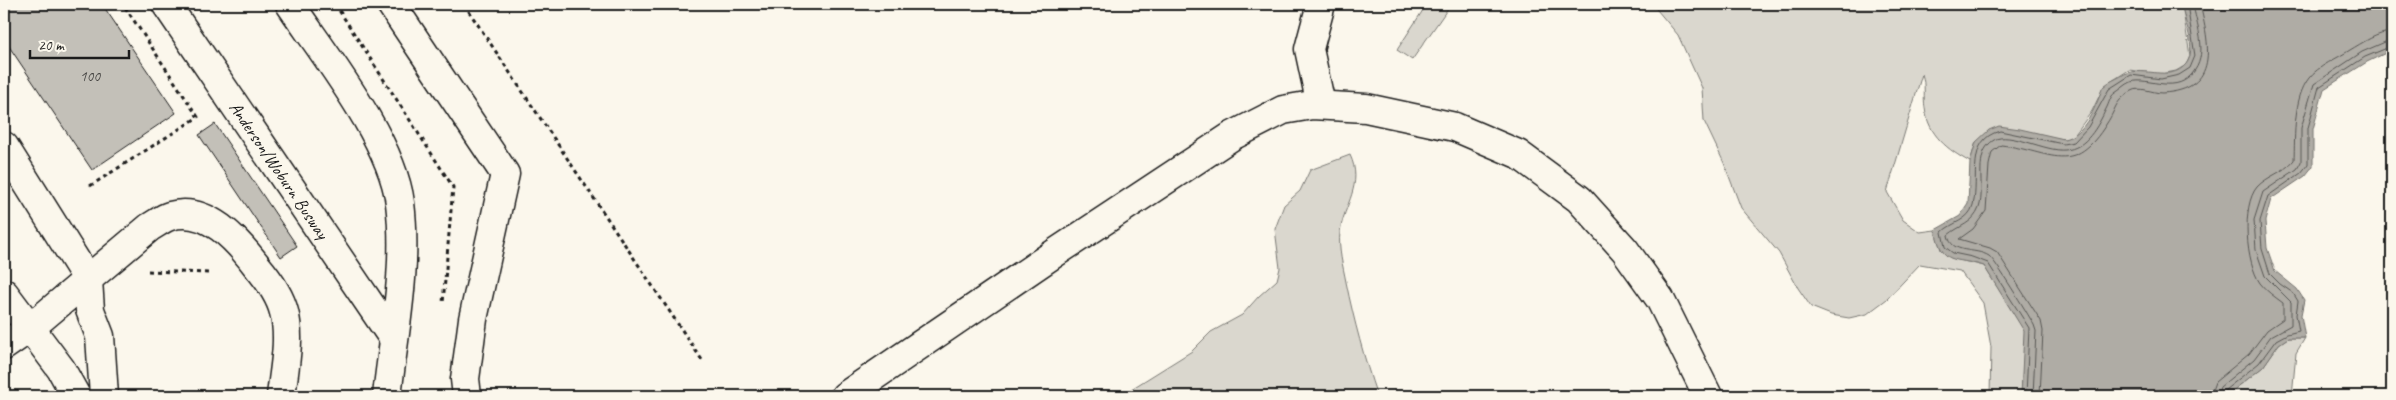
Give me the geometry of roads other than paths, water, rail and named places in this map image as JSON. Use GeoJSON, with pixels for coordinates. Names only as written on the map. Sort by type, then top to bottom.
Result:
{"type":"FeatureCollection","features":[{"type":"Feature","properties":{"kind":"lane","name":"Anderson/Woburn Busway"},"geometry":{"type":"LineString","coordinates":[[166,4],[393,338]]}},
{"type":"Feature","properties":{"kind":"lane"},"geometry":{"type":"LineString","coordinates":[[290,4],[354,98],[387,157],[400,201],[403,260],[387,396]]}},
{"type":"Feature","properties":{"kind":"lane"},"geometry":{"type":"LineString","coordinates":[[391,4],[505,174],[473,318],[465,379],[467,396]]}},
{"type":"Feature","properties":{"kind":"lane"},"geometry":{"type":"LineString","coordinates":[[1321,4],[1309,49],[1321,105]]}},
{"type":"Feature","properties":{"kind":"lane"},"geometry":{"type":"LineString","coordinates":[[845,396],[1055,253],[1232,136],[1283,110],[1321,105],[1366,108],[1404,114],[1462,130],[1518,154],[1579,198],[1625,250],[1660,299],[1708,396]]}},
{"type":"Feature","properties":{"kind":"lane"},"geometry":{"type":"LineString","coordinates":[[4,146],[88,280],[90,310],[100,336],[104,396]]}},
{"type":"Feature","properties":{"kind":"lane"},"geometry":{"type":"LineString","coordinates":[[4,346],[30,328],[150,227],[171,216],[193,216],[216,223],[240,244],[269,282],[284,312],[287,334],[281,396]]}},
{"type":"Feature","properties":{"kind":"lane"},"geometry":{"type":"LineString","coordinates":[[4,293],[61,369],[76,396]]}},
{"type":"Feature","properties":{"kind":"water"},"geometry":{"type":"Polygon","coordinates":[[[2182,4],[2392,4],[2392,50],[2367,62],[2324,89],[2313,129],[2313,166],[2305,176],[2271,199],[2265,221],[2267,248],[2275,271],[2297,289],[2304,300],[2301,315],[2305,338],[2288,338],[2279,344],[2263,367],[2226,396],[2021,396],[2024,331],[1984,266],[1957,260],[1946,255],[1938,242],[1935,230],[1960,216],[1968,204],[1970,162],[1976,142],[1989,130],[1999,126],[2064,139],[2070,137],[2085,124],[2102,89],[2108,83],[2137,71],[2172,72],[2179,70],[2186,64],[2191,51],[2182,4]]]}}]}
